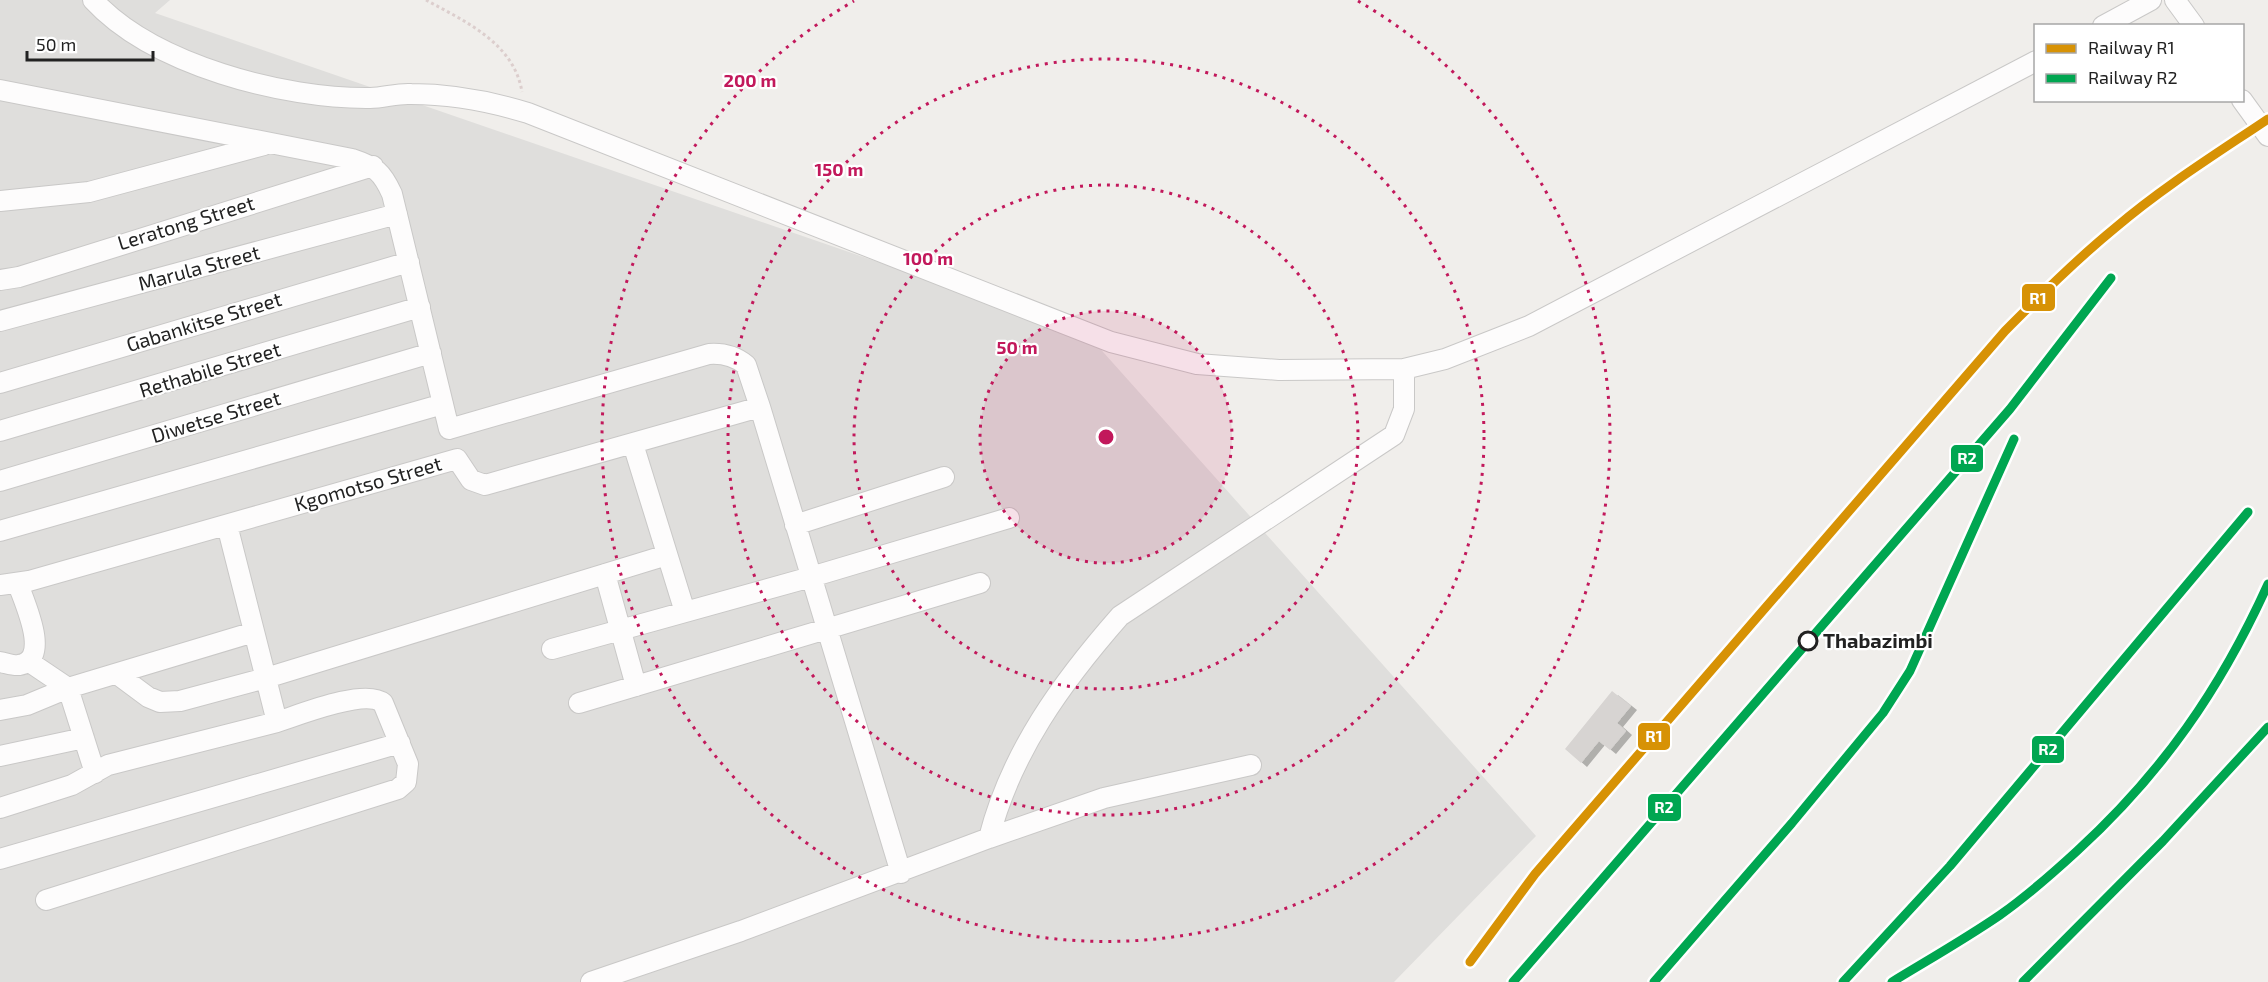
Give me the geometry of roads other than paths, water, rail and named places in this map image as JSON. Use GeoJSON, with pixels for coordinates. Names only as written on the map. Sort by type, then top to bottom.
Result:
{"type":"FeatureCollection","features":[{"type":"Feature","properties":{"kind":"street"},"geometry":{"type":"LineString","coordinates":[[93,0],[108,16],[138,38],[184,61],[220,74],[263,84],[343,96],[371,98],[408,93],[488,101],[528,113],[1111,342],[1197,364],[1279,370],[1404,369],[1466,351],[1529,326],[2034,62]]}},
{"type":"Feature","properties":{"kind":"street"},"geometry":{"type":"LineString","coordinates":[[2107,24],[2151,0]]}},
{"type":"Feature","properties":{"kind":"street"},"geometry":{"type":"LineString","coordinates":[[2175,0],[2193,24]]}},
{"type":"Feature","properties":{"kind":"street"},"geometry":{"type":"LineString","coordinates":[[0,90],[352,159],[373,166],[385,178],[397,214],[457,459]]}},
{"type":"Feature","properties":{"kind":"street"},"geometry":{"type":"LineString","coordinates":[[2243,102],[2268,136]]}},
{"type":"Feature","properties":{"kind":"street"},"geometry":{"type":"LineString","coordinates":[[0,201],[89,192],[269,143]]}},
{"type":"Feature","properties":{"kind":"street","name":"Leratong Street"},"geometry":{"type":"LineString","coordinates":[[0,280],[19,277],[373,166]]}},
{"type":"Feature","properties":{"kind":"street","name":"Marula Street"},"geometry":{"type":"LineString","coordinates":[[0,321],[397,214]]}},
{"type":"Feature","properties":{"kind":"street","name":"Gabankitse Street"},"geometry":{"type":"LineString","coordinates":[[0,383],[409,262]]}},
{"type":"Feature","properties":{"kind":"street","name":"Rethabile Street"},"geometry":{"type":"LineString","coordinates":[[0,431],[420,307]]}},
{"type":"Feature","properties":{"kind":"street"},"geometry":{"type":"LineString","coordinates":[[449,429],[716,353],[735,358],[746,365],[901,873]]}},
{"type":"Feature","properties":{"kind":"street","name":"Diwetse Street"},"geometry":{"type":"LineString","coordinates":[[0,482],[431,354]]}},
{"type":"Feature","properties":{"kind":"street"},"geometry":{"type":"LineString","coordinates":[[989,838],[1005,785],[1042,717],[1087,653],[1113,623],[1120,616],[1394,435],[1404,409],[1406,389],[1404,369]]}},
{"type":"Feature","properties":{"kind":"street"},"geometry":{"type":"LineString","coordinates":[[0,531],[443,404]]}},
{"type":"Feature","properties":{"kind":"street","name":"Kgomotso Street"},"geometry":{"type":"LineString","coordinates":[[9,584],[457,459],[471,480],[485,484],[760,407]]}},
{"type":"Feature","properties":{"kind":"street"},"geometry":{"type":"LineString","coordinates":[[633,444],[685,612]]}},
{"type":"Feature","properties":{"kind":"street"},"geometry":{"type":"LineString","coordinates":[[795,525],[944,477]]}},
{"type":"Feature","properties":{"kind":"street"},"geometry":{"type":"LineString","coordinates":[[552,649],[811,577],[1010,518]]}},
{"type":"Feature","properties":{"kind":"street"},"geometry":{"type":"LineString","coordinates":[[227,525],[277,722]]}},
{"type":"Feature","properties":{"kind":"street"},"geometry":{"type":"LineString","coordinates":[[117,674],[148,697],[160,702],[180,701],[266,678],[667,555]]}},
{"type":"Feature","properties":{"kind":"street"},"geometry":{"type":"LineString","coordinates":[[605,574],[636,686]]}},
{"type":"Feature","properties":{"kind":"street"},"geometry":{"type":"LineString","coordinates":[[579,703],[980,583]]}},
{"type":"Feature","properties":{"kind":"street"},"geometry":{"type":"LineString","coordinates":[[0,662],[19,665],[28,661],[35,651],[36,637],[9,584]]}},
{"type":"Feature","properties":{"kind":"street"},"geometry":{"type":"LineString","coordinates":[[0,710],[27,705],[68,688],[254,632]]}},
{"type":"Feature","properties":{"kind":"street"},"geometry":{"type":"LineString","coordinates":[[28,661],[68,688],[95,773]]}},
{"type":"Feature","properties":{"kind":"street"},"geometry":{"type":"LineString","coordinates":[[0,808],[72,785],[108,765],[277,722],[358,698],[375,699],[384,703],[408,764],[408,773],[403,787],[46,900]]}},
{"type":"Feature","properties":{"kind":"street"},"geometry":{"type":"LineString","coordinates":[[0,756],[84,738]]}},
{"type":"Feature","properties":{"kind":"street"},"geometry":{"type":"LineString","coordinates":[[0,859],[400,743]]}},
{"type":"Feature","properties":{"kind":"street"},"geometry":{"type":"LineString","coordinates":[[591,982],[901,873],[989,838],[1104,798],[1251,765]]}},
{"type":"Feature","properties":{"kind":"rail line","name":"R1"},"geometry":{"type":"LineString","coordinates":[[1470,962],[1535,874],[2005,331],[2073,265],[2133,213],[2190,171],[2268,119]]}},
{"type":"Feature","properties":{"kind":"rail line","name":"R2"},"geometry":{"type":"LineString","coordinates":[[1513,982],[2010,409],[2111,278]]}},
{"type":"Feature","properties":{"kind":"rail line","name":"R2"},"geometry":{"type":"LineString","coordinates":[[1654,982],[1792,823],[1883,713],[1910,671],[2014,439]]}},
{"type":"Feature","properties":{"kind":"rail line","name":"R2"},"geometry":{"type":"LineString","coordinates":[[1843,982],[1950,866],[2248,512]]}},
{"type":"Feature","properties":{"kind":"rail line","name":"R2"},"geometry":{"type":"LineString","coordinates":[[1892,982],[2010,908],[2058,868],[2108,821],[2162,760],[2209,694],[2230,659],[2268,584]]}},
{"type":"Feature","properties":{"kind":"rail line","name":"R2"},"geometry":{"type":"LineString","coordinates":[[2023,982],[2163,841],[2268,727]]}},
{"type":"Feature","properties":{"kind":"place","name":"Thabazimbi"},"geometry":{"type":"Point","coordinates":[1808,641]}}]}
